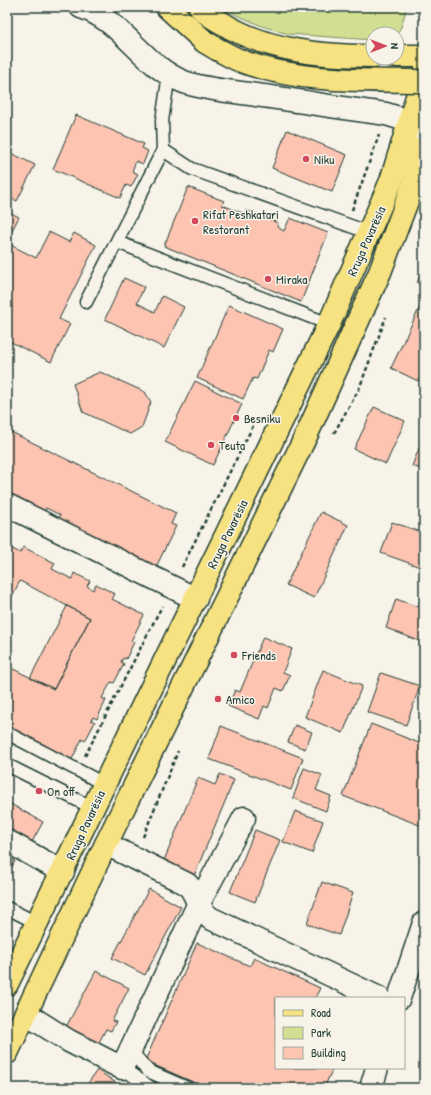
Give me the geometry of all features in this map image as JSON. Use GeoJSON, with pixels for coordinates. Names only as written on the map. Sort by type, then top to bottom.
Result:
{"type":"FeatureCollection","features":[{"type":"Feature","properties":{"kind":"main road"},"geometry":{"type":"LineString","coordinates":[[167,7],[205,42],[241,61],[270,70],[343,80],[424,81]]}},
{"type":"Feature","properties":{"kind":"main road"},"geometry":{"type":"LineString","coordinates":[[200,7],[205,13],[229,27],[250,37],[277,46],[344,56],[365,56]]}},
{"type":"Feature","properties":{"kind":"main road"},"geometry":{"type":"LineString","coordinates":[[405,56],[424,56]]}},
{"type":"Feature","properties":{"kind":"main road","name":"Rruga Pavarësia"},"geometry":{"type":"LineString","coordinates":[[7,984],[63,872],[104,784],[196,599],[329,324],[370,233],[391,181],[417,128],[424,74]]}},
{"type":"Feature","properties":{"kind":"main road","name":"Rruga Pavarësia"},"geometry":{"type":"LineString","coordinates":[[7,1053],[106,844],[310,427],[380,272],[412,188],[424,147]]}},
{"type":"Feature","properties":{"kind":"street"},"geometry":{"type":"LineString","coordinates":[[86,8],[110,23],[169,74],[184,82],[205,87],[386,114],[417,128]]}},
{"type":"Feature","properties":{"kind":"street"},"geometry":{"type":"LineString","coordinates":[[7,505],[196,599]]}},
{"type":"Feature","properties":{"kind":"street"},"geometry":{"type":"LineString","coordinates":[[26,1014],[69,1040],[127,1059],[198,905],[244,818]]}},
{"type":"Feature","properties":{"kind":"street"},"geometry":{"type":"LineString","coordinates":[[7,841],[63,872]]}},
{"type":"Feature","properties":{"kind":"street"},"geometry":{"type":"LineString","coordinates":[[106,844],[187,884],[195,896],[198,905],[210,918],[377,997]]}},
{"type":"Feature","properties":{"kind":"street"},"geometry":{"type":"LineString","coordinates":[[399,997],[424,923]]}},
{"type":"Feature","properties":{"kind":"street"},"geometry":{"type":"LineString","coordinates":[[371,1088],[377,1069]]}},
{"type":"Feature","properties":{"kind":"lane"},"geometry":{"type":"LineString","coordinates":[[86,302],[163,150],[162,121],[169,74]]}},
{"type":"Feature","properties":{"kind":"lane"},"geometry":{"type":"LineString","coordinates":[[163,150],[192,169],[370,233]]}},
{"type":"Feature","properties":{"kind":"lane"},"geometry":{"type":"LineString","coordinates":[[117,242],[329,324]]}},
{"type":"Feature","properties":{"kind":"lane"},"geometry":{"type":"LineString","coordinates":[[7,733],[104,784]]}},
{"type":"Feature","properties":{"kind":"lane"},"geometry":{"type":"LineString","coordinates":[[7,765],[93,808]]}},
{"type":"Feature","properties":{"kind":"lane"},"geometry":{"type":"LineString","coordinates":[[7,908],[37,924]]}},
{"type":"Feature","properties":{"kind":"lane"},"geometry":{"type":"LineString","coordinates":[[127,1059],[151,1088]]}},
{"type":"Feature","properties":{"kind":"lane"},"geometry":{"type":"LineString","coordinates":[[127,1059],[187,1088]]}},
{"type":"Feature","properties":{"kind":"path"},"geometry":{"type":"LineString","coordinates":[[346,225],[367,172],[386,114]]}},
{"type":"Feature","properties":{"kind":"path"},"geometry":{"type":"LineString","coordinates":[[78,770],[258,416]]}},
{"type":"Feature","properties":{"kind":"green space"},"geometry":{"type":"Polygon","coordinates":[[[218,7],[407,7],[401,26],[365,26],[365,39],[288,34],[262,26],[218,7]]]}},
{"type":"Feature","properties":{"kind":"building"},"geometry":{"type":"Polygon","coordinates":[[[76,115],[144,144],[142,148],[148,151],[143,164],[136,161],[132,171],[138,174],[131,187],[126,185],[120,198],[53,169],[76,115]]]}},
{"type":"Feature","properties":{"kind":"building"},"geometry":{"type":"Polygon","coordinates":[[[287,130],[347,155],[332,192],[272,168],[287,130]]]}},
{"type":"Feature","properties":{"kind":"building"},"geometry":{"type":"Polygon","coordinates":[[[7,151],[35,165],[17,201],[7,196],[7,151]]]}},
{"type":"Feature","properties":{"kind":"building"},"geometry":{"type":"Polygon","coordinates":[[[188,187],[224,201],[222,205],[245,214],[246,210],[278,223],[277,227],[284,231],[290,218],[328,233],[301,302],[164,246],[188,187]]]}},
{"type":"Feature","properties":{"kind":"building"},"geometry":{"type":"Polygon","coordinates":[[[7,211],[19,217],[7,240],[7,211]]]}},
{"type":"Feature","properties":{"kind":"building"},"geometry":{"type":"Polygon","coordinates":[[[49,232],[69,242],[74,233],[96,245],[59,319],[70,324],[51,362],[7,340],[7,316],[12,306],[7,303],[7,243],[36,258],[49,232]]]}},
{"type":"Feature","properties":{"kind":"building"},"geometry":{"type":"Polygon","coordinates":[[[424,266],[424,286],[417,283],[424,266]]]}},
{"type":"Feature","properties":{"kind":"building"},"geometry":{"type":"Polygon","coordinates":[[[124,278],[144,287],[137,303],[155,312],[162,296],[184,307],[164,348],[105,319],[124,278]]]}},
{"type":"Feature","properties":{"kind":"building"},"geometry":{"type":"Polygon","coordinates":[[[424,298],[424,367],[418,381],[391,368],[424,298]]]}},
{"type":"Feature","properties":{"kind":"building"},"geometry":{"type":"Polygon","coordinates":[[[229,305],[283,329],[273,352],[269,350],[257,379],[253,378],[243,399],[197,378],[229,305]]]}},
{"type":"Feature","properties":{"kind":"building"},"geometry":{"type":"Polygon","coordinates":[[[100,372],[145,392],[151,402],[142,427],[130,434],[83,412],[73,384],[100,372]]]}},
{"type":"Feature","properties":{"kind":"building"},"geometry":{"type":"Polygon","coordinates":[[[195,381],[242,404],[213,465],[165,442],[195,381]]]}},
{"type":"Feature","properties":{"kind":"building"},"geometry":{"type":"Polygon","coordinates":[[[374,407],[405,421],[386,464],[354,449],[374,407]]]}},
{"type":"Feature","properties":{"kind":"building"},"geometry":{"type":"Polygon","coordinates":[[[7,430],[176,513],[171,524],[176,526],[155,569],[56,525],[60,515],[46,508],[42,518],[7,500],[7,430]]]}},
{"type":"Feature","properties":{"kind":"building"},"geometry":{"type":"Polygon","coordinates":[[[424,436],[424,470],[412,466],[424,436]]]}},
{"type":"Feature","properties":{"kind":"building"},"geometry":{"type":"Polygon","coordinates":[[[321,512],[348,525],[314,598],[286,585],[321,512]]]}},
{"type":"Feature","properties":{"kind":"building"},"geometry":{"type":"Polygon","coordinates":[[[392,522],[424,533],[423,568],[381,553],[392,522]]]}},
{"type":"Feature","properties":{"kind":"building"},"geometry":{"type":"Polygon","coordinates":[[[7,546],[20,553],[23,547],[55,563],[52,569],[72,579],[74,573],[90,581],[87,586],[93,590],[96,584],[115,594],[112,599],[144,615],[131,641],[134,642],[126,659],[123,658],[121,662],[124,664],[114,683],[111,682],[102,698],[106,700],[97,719],[93,717],[91,720],[95,722],[85,741],[82,739],[69,765],[7,740],[7,666],[54,689],[90,618],[20,581],[7,606],[7,546]]]}},
{"type":"Feature","properties":{"kind":"building"},"geometry":{"type":"Polygon","coordinates":[[[424,591],[424,643],[386,628],[396,599],[418,607],[424,591]]]}},
{"type":"Feature","properties":{"kind":"building"},"geometry":{"type":"Polygon","coordinates":[[[67,606],[90,618],[54,689],[30,678],[67,606]]]}},
{"type":"Feature","properties":{"kind":"building"},"geometry":{"type":"Polygon","coordinates":[[[263,637],[292,649],[283,672],[290,675],[283,691],[276,688],[268,708],[264,706],[259,719],[228,706],[235,690],[240,692],[263,637]]]}},
{"type":"Feature","properties":{"kind":"building"},"geometry":{"type":"Polygon","coordinates":[[[323,670],[362,686],[343,733],[305,717],[323,670]]]}},
{"type":"Feature","properties":{"kind":"building"},"geometry":{"type":"Polygon","coordinates":[[[381,673],[420,686],[406,725],[367,712],[381,673]]]}},
{"type":"Feature","properties":{"kind":"building"},"geometry":{"type":"Polygon","coordinates":[[[371,724],[424,745],[424,820],[422,826],[343,796],[371,724]]]}},
{"type":"Feature","properties":{"kind":"building"},"geometry":{"type":"Polygon","coordinates":[[[295,725],[312,732],[305,749],[288,742],[295,725]]]}},
{"type":"Feature","properties":{"kind":"building"},"geometry":{"type":"Polygon","coordinates":[[[221,726],[303,758],[291,790],[209,759],[221,726]]]}},
{"type":"Feature","properties":{"kind":"building"},"geometry":{"type":"Polygon","coordinates":[[[304,768],[322,775],[316,790],[331,796],[326,811],[293,798],[304,768]]]}},
{"type":"Feature","properties":{"kind":"building"},"geometry":{"type":"Polygon","coordinates":[[[220,774],[234,780],[194,876],[163,863],[198,778],[215,785],[220,774]]]}},
{"type":"Feature","properties":{"kind":"building"},"geometry":{"type":"Polygon","coordinates":[[[7,802],[43,822],[28,849],[7,838],[7,802]]]}},
{"type":"Feature","properties":{"kind":"building"},"geometry":{"type":"Polygon","coordinates":[[[295,811],[323,821],[312,853],[283,842],[295,811]]]}},
{"type":"Feature","properties":{"kind":"building"},"geometry":{"type":"Polygon","coordinates":[[[255,830],[280,840],[255,902],[230,892],[255,830]]]}},
{"type":"Feature","properties":{"kind":"building"},"geometry":{"type":"Polygon","coordinates":[[[7,857],[15,861],[7,876],[7,857]]]}},
{"type":"Feature","properties":{"kind":"building"},"geometry":{"type":"Polygon","coordinates":[[[322,882],[353,893],[339,935],[307,924],[322,882]]]}},
{"type":"Feature","properties":{"kind":"building"},"geometry":{"type":"Polygon","coordinates":[[[149,889],[181,907],[145,975],[112,958],[149,889]]]}},
{"type":"Feature","properties":{"kind":"building"},"geometry":{"type":"Polygon","coordinates":[[[197,943],[250,966],[254,958],[320,988],[316,997],[275,997],[275,1069],[333,1069],[324,1088],[202,1088],[193,1084],[193,1082],[145,1061],[197,943]]]}},
{"type":"Feature","properties":{"kind":"building"},"geometry":{"type":"Polygon","coordinates":[[[96,971],[129,988],[112,1021],[116,1022],[111,1031],[106,1029],[98,1044],[66,1027],[96,971]]]}},
{"type":"Feature","properties":{"kind":"building"},"geometry":{"type":"Polygon","coordinates":[[[97,1070],[124,1088],[85,1088],[97,1070]]]}},
{"type":"Feature","properties":{"kind":"place","name":"Niku"},"geometry":{"type":"Point","coordinates":[306,159]}},
{"type":"Feature","properties":{"kind":"place","name":"Rifat Peshkatari Restorant"},"geometry":{"type":"Point","coordinates":[195,221]}},
{"type":"Feature","properties":{"kind":"place","name":"Miraka"},"geometry":{"type":"Point","coordinates":[268,279]}},
{"type":"Feature","properties":{"kind":"place","name":"Besniku"},"geometry":{"type":"Point","coordinates":[236,418]}},
{"type":"Feature","properties":{"kind":"place","name":"Teuta"},"geometry":{"type":"Point","coordinates":[211,445]}},
{"type":"Feature","properties":{"kind":"place","name":"Friends"},"geometry":{"type":"Point","coordinates":[234,655]}},
{"type":"Feature","properties":{"kind":"place","name":"Amico"},"geometry":{"type":"Point","coordinates":[218,699]}},
{"type":"Feature","properties":{"kind":"place","name":"On off"},"geometry":{"type":"Point","coordinates":[39,791]}}]}
